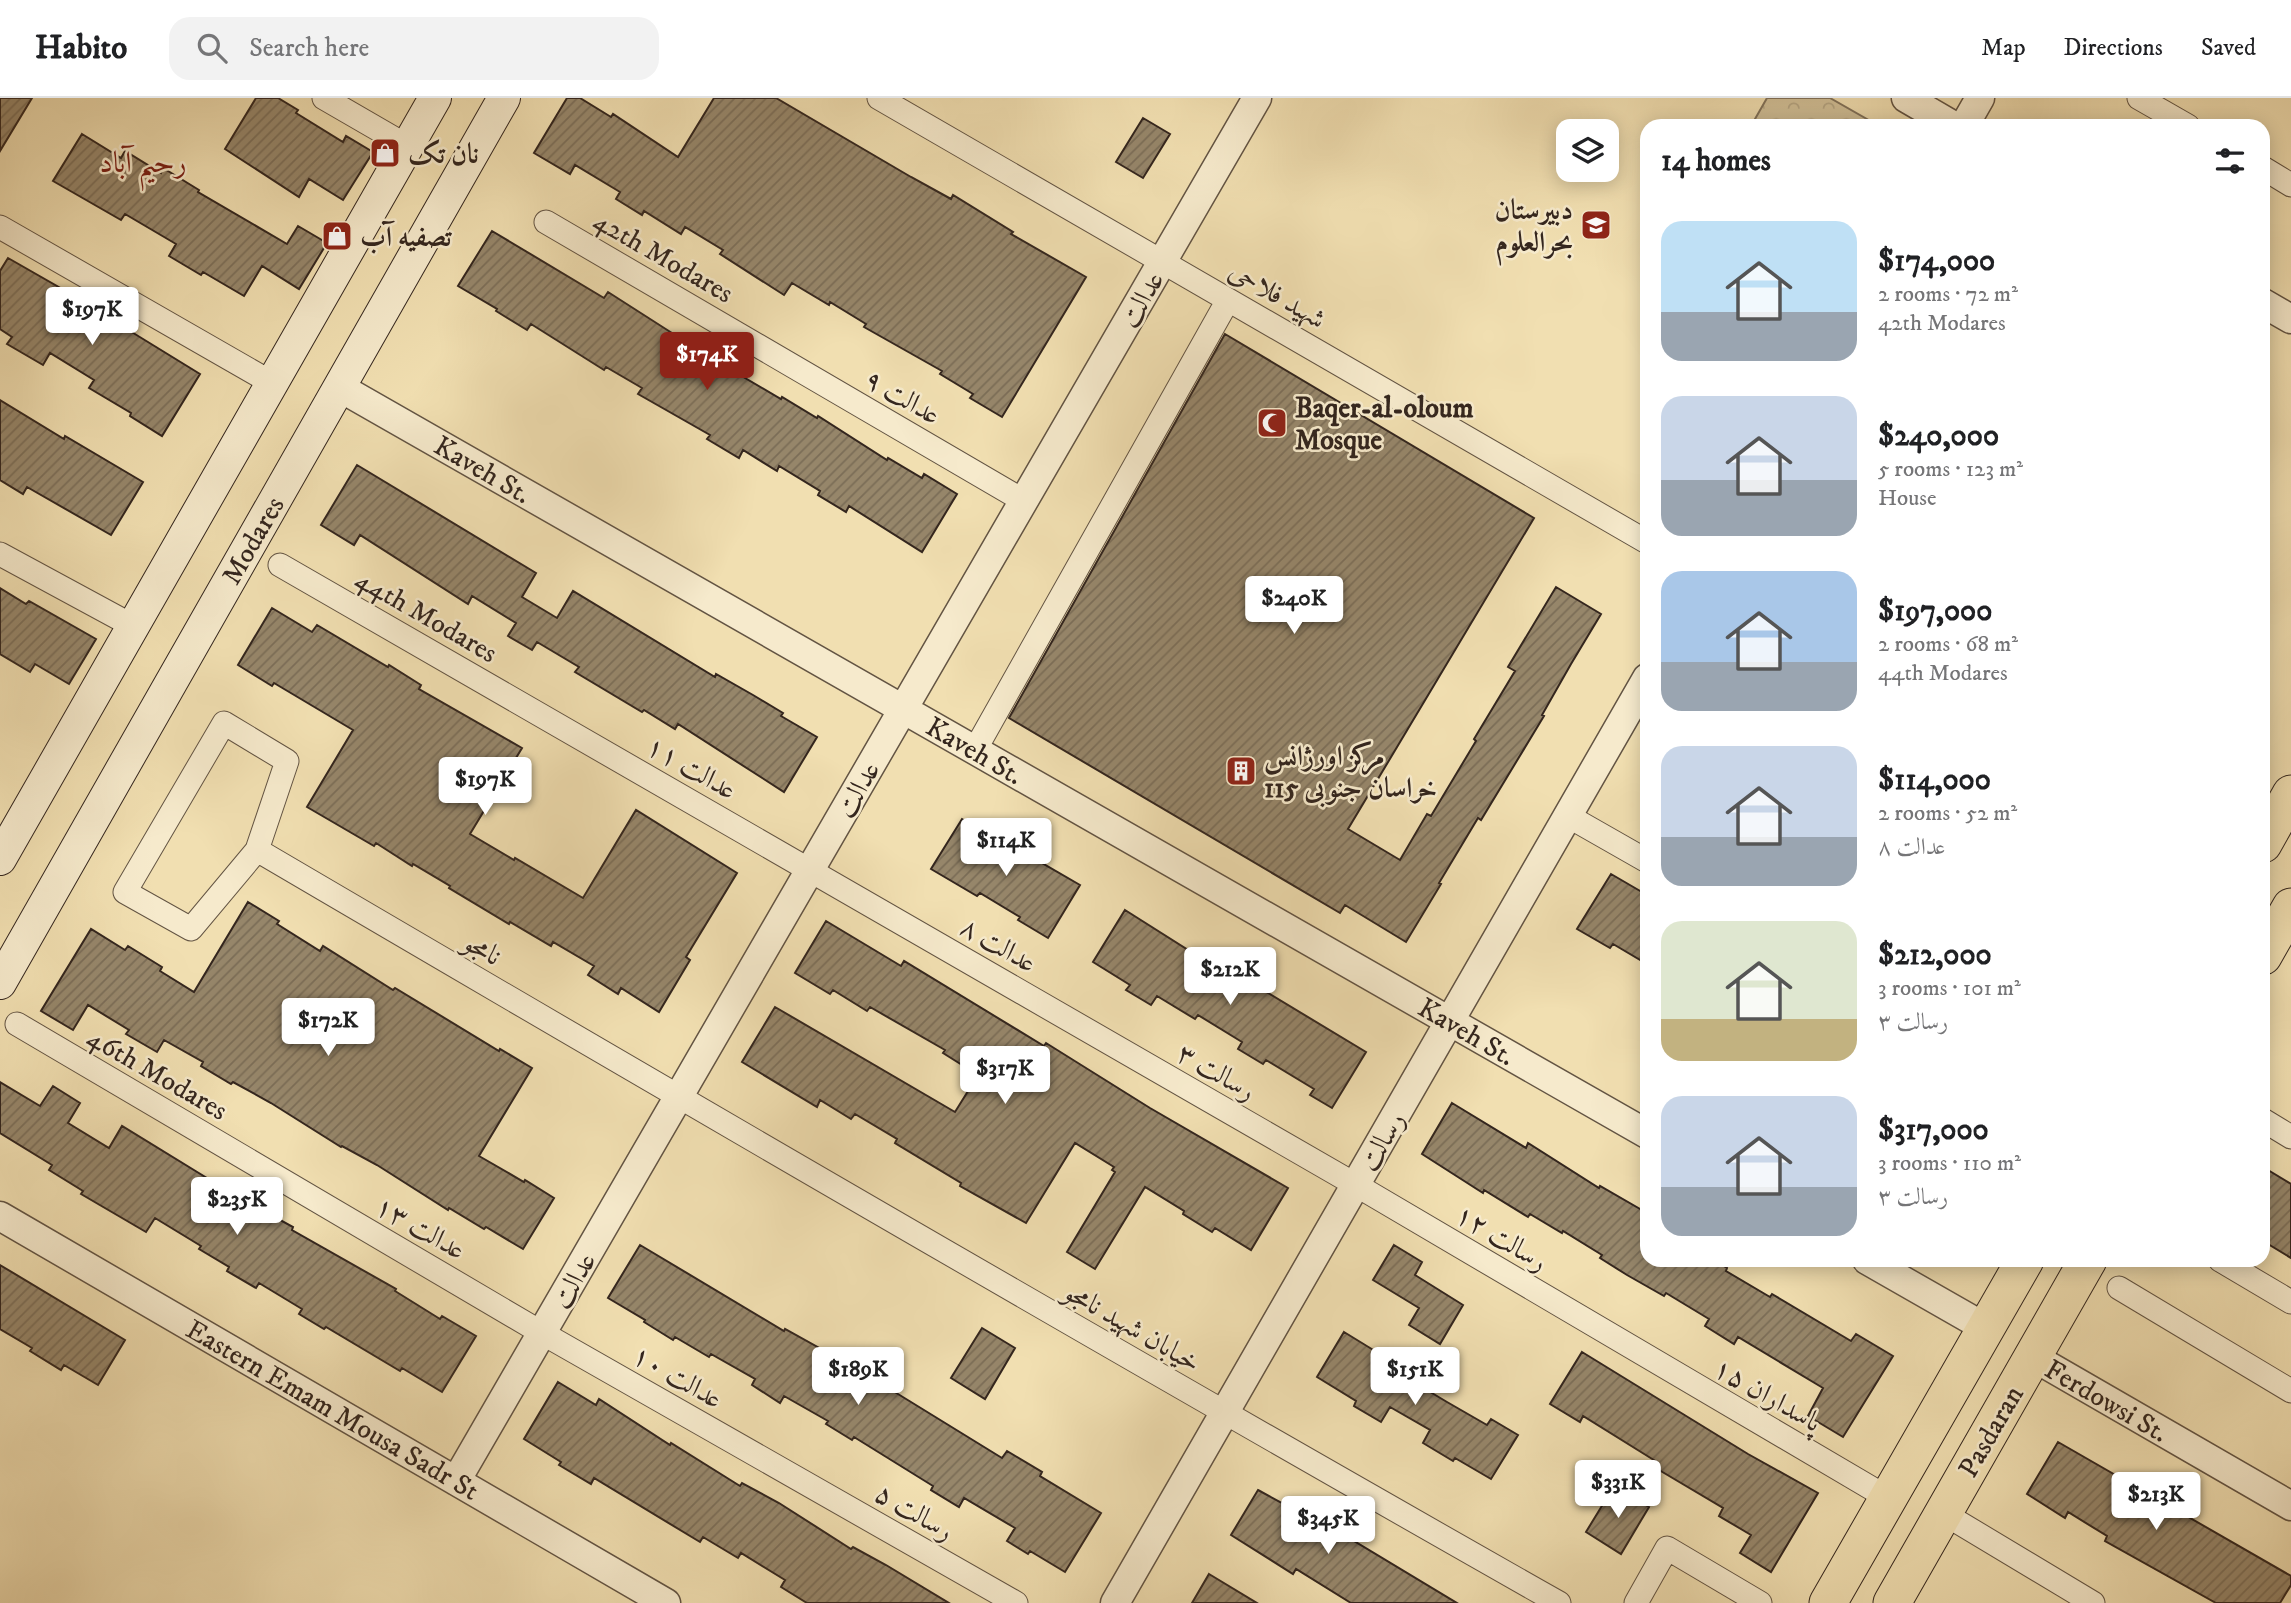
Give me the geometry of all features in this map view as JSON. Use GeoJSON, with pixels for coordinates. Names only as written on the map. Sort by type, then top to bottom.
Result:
{"type":"FeatureCollection","features":[{"type":"Feature","properties":{"kind":"main road"},"geometry":{"type":"LineString","coordinates":[[0,859],[435,98]]}},
{"type":"Feature","properties":{"kind":"main road","name":"Modares"},"geometry":{"type":"LineString","coordinates":[[0,983],[504,98]]}},
{"type":"Feature","properties":{"kind":"main road"},"geometry":{"type":"LineString","coordinates":[[2270,832],[2291,794]]}},
{"type":"Feature","properties":{"kind":"main road"},"geometry":{"type":"LineString","coordinates":[[2270,944],[2291,907]]}},
{"type":"Feature","properties":{"kind":"main road","name":"Pasdaran"},"geometry":{"type":"LineString","coordinates":[[1828,1603],[2021,1267]]}},
{"type":"Feature","properties":{"kind":"main road","name":"Pasdaran"},"geometry":{"type":"LineString","coordinates":[[1892,1603],[2084,1267]]}},
{"type":"Feature","properties":{"kind":"street"},"geometry":{"type":"LineString","coordinates":[[324,98],[407,146]]}},
{"type":"Feature","properties":{"kind":"street","name":"شهید فلاحی"},"geometry":{"type":"LineString","coordinates":[[879,98],[1640,538]]}},
{"type":"Feature","properties":{"kind":"street","name":"عدالت"},"geometry":{"type":"LineString","coordinates":[[456,1481],[1257,98]]}},
{"type":"Feature","properties":{"kind":"street"},"geometry":{"type":"LineString","coordinates":[[1906,98],[1942,119]]}},
{"type":"Feature","properties":{"kind":"street"},"geometry":{"type":"LineString","coordinates":[[1968,119],[1980,98]]}},
{"type":"Feature","properties":{"kind":"street"},"geometry":{"type":"LineString","coordinates":[[2139,98],[2176,119]]}},
{"type":"Feature","properties":{"kind":"street"},"geometry":{"type":"LineString","coordinates":[[2270,173],[2291,185]]}},
{"type":"Feature","properties":{"kind":"street","name":"42th Modares"},"geometry":{"type":"LineString","coordinates":[[546,222],[751,341]]}},
{"type":"Feature","properties":{"kind":"street"},"geometry":{"type":"LineString","coordinates":[[0,227],[272,383]]}},
{"type":"Feature","properties":{"kind":"street"},"geometry":{"type":"LineString","coordinates":[[975,750],[1228,300]]}},
{"type":"Feature","properties":{"kind":"street"},"geometry":{"type":"LineString","coordinates":[[2270,307],[2291,319]]}},
{"type":"Feature","properties":{"kind":"street","name":"عدالت ۹"},"geometry":{"type":"LineString","coordinates":[[751,341],[1024,501]]}},
{"type":"Feature","properties":{"kind":"street","name":"Kaveh St."},"geometry":{"type":"LineString","coordinates":[[339,387],[1640,1130]]}},
{"type":"Feature","properties":{"kind":"street"},"geometry":{"type":"LineString","coordinates":[[0,554],[133,626]]}},
{"type":"Feature","properties":{"kind":"street","name":"44th Modares"},"geometry":{"type":"LineString","coordinates":[[280,565],[544,716]]}},
{"type":"Feature","properties":{"kind":"street","name":"رسالت"},"geometry":{"type":"LineString","coordinates":[[1115,1603],[1640,690]]}},
{"type":"Feature","properties":{"kind":"street","name":"عدالت ۱۱"},"geometry":{"type":"LineString","coordinates":[[544,716],[810,869]]}},
{"type":"Feature","properties":{"kind":"street"},"geometry":{"type":"LineString","coordinates":[[224,723],[287,761],[257,850],[191,929],[125,892],[224,723]]}},
{"type":"Feature","properties":{"kind":"street"},"geometry":{"type":"LineString","coordinates":[[1568,816],[1640,857]]}},
{"type":"Feature","properties":{"kind":"street","name":"نامجو"},"geometry":{"type":"LineString","coordinates":[[257,850],[678,1097]]}},
{"type":"Feature","properties":{"kind":"street","name":"عدالت ۸"},"geometry":{"type":"LineString","coordinates":[[810,869],[1049,1008]]}},
{"type":"Feature","properties":{"kind":"street","name":"رسالت ۳"},"geometry":{"type":"LineString","coordinates":[[1049,1008],[1356,1185]]}},
{"type":"Feature","properties":{"kind":"street","name":"46th Modares"},"geometry":{"type":"LineString","coordinates":[[17,1024],[270,1173]]}},
{"type":"Feature","properties":{"kind":"street","name":"خیابان شهید نامجو"},"geometry":{"type":"LineString","coordinates":[[678,1097],[1224,1414],[1559,1603]]}},
{"type":"Feature","properties":{"kind":"street"},"geometry":{"type":"LineString","coordinates":[[2270,1124],[2291,1137]]}},
{"type":"Feature","properties":{"kind":"street","name":"عدالت ۱۳"},"geometry":{"type":"LineString","coordinates":[[270,1173],[542,1333]]}},
{"type":"Feature","properties":{"kind":"street","name":"رسالت ۱۲"},"geometry":{"type":"LineString","coordinates":[[1356,1185],[1619,1340]]}},
{"type":"Feature","properties":{"kind":"street","name":"Eastern Emam Mousa Sadr St"},"geometry":{"type":"LineString","coordinates":[[0,1216],[666,1603]]}},
{"type":"Feature","properties":{"kind":"street"},"geometry":{"type":"LineString","coordinates":[[1879,1267],[1986,1328]]}},
{"type":"Feature","properties":{"kind":"street"},"geometry":{"type":"LineString","coordinates":[[2232,1267],[2291,1302]]}},
{"type":"Feature","properties":{"kind":"street"},"geometry":{"type":"LineString","coordinates":[[2119,1288],[2291,1391]]}},
{"type":"Feature","properties":{"kind":"street","name":"عدالت ۱۰"},"geometry":{"type":"LineString","coordinates":[[542,1333],[784,1472]]}},
{"type":"Feature","properties":{"kind":"street","name":"پاسداران ۱۵"},"geometry":{"type":"LineString","coordinates":[[1619,1340],[1888,1499]]}},
{"type":"Feature","properties":{"kind":"street","name":"Ferdowsi St."},"geometry":{"type":"LineString","coordinates":[[2033,1357],[2291,1506]]}},
{"type":"Feature","properties":{"kind":"street","name":"رسالت ۵"},"geometry":{"type":"LineString","coordinates":[[784,1472],[1016,1603]]}},
{"type":"Feature","properties":{"kind":"street"},"geometry":{"type":"LineString","coordinates":[[1943,1513],[2092,1603]]}},
{"type":"Feature","properties":{"kind":"street"},"geometry":{"type":"LineString","coordinates":[[1636,1603],[1667,1548],[1760,1603]]}},
{"type":"Feature","properties":{"kind":"green space"},"geometry":{"type":"Polygon","coordinates":[[[1767,98],[1830,98],[1867,119],[1755,119],[1767,98]]]}},
{"type":"Feature","properties":{"kind":"building"},"geometry":{"type":"Polygon","coordinates":[[[0,98],[32,98],[0,151],[0,98]]]}},
{"type":"Feature","properties":{"kind":"building"},"geometry":{"type":"Polygon","coordinates":[[[256,98],[278,98],[298,110],[296,113],[343,142],[346,136],[373,152],[343,200],[309,179],[299,197],[225,149],[256,98]]]}},
{"type":"Feature","properties":{"kind":"building"},"geometry":{"type":"Polygon","coordinates":[[[567,98],[580,98],[611,117],[613,114],[678,157],[714,98],[776,98],[951,199],[953,195],[1013,232],[1011,234],[1086,277],[1002,417],[970,398],[973,394],[940,374],[942,371],[864,327],[866,324],[830,302],[829,305],[792,283],[784,295],[720,254],[723,250],[685,227],[681,234],[644,211],[642,215],[616,199],[620,192],[575,165],[570,174],[534,153],[567,98]]]}},
{"type":"Feature","properties":{"kind":"building"},"geometry":{"type":"Polygon","coordinates":[[[1143,118],[1170,134],[1143,178],[1116,162],[1143,118]]]}},
{"type":"Feature","properties":{"kind":"building"},"geometry":{"type":"Polygon","coordinates":[[[82,134],[121,158],[125,151],[161,173],[163,168],[199,190],[198,192],[287,244],[298,226],[327,243],[299,289],[262,266],[244,296],[169,256],[176,244],[125,214],[121,220],[53,181],[82,134]]]}},
{"type":"Feature","properties":{"kind":"building"},"geometry":{"type":"Polygon","coordinates":[[[492,231],[604,298],[608,292],[711,358],[781,399],[782,397],[817,418],[818,416],[887,460],[888,458],[922,478],[924,474],[957,494],[922,552],[849,506],[846,512],[818,495],[820,491],[779,466],[777,471],[743,450],[739,458],[707,439],[710,435],[638,394],[642,388],[606,367],[604,370],[531,324],[527,330],[458,286],[492,231]]]}},
{"type":"Feature","properties":{"kind":"building"},"geometry":{"type":"Polygon","coordinates":[[[8,258],[118,321],[117,323],[200,374],[162,436],[130,416],[131,413],[89,388],[94,380],[50,353],[43,365],[7,344],[12,337],[0,329],[0,271],[8,258]]]}},
{"type":"Feature","properties":{"kind":"building"},"geometry":{"type":"Polygon","coordinates":[[[1225,334],[1534,518],[1348,829],[1400,860],[1427,814],[1431,816],[1476,741],[1474,739],[1515,671],[1508,667],[1556,587],[1601,614],[1542,715],[1544,716],[1481,820],[1478,818],[1406,942],[1345,905],[1340,913],[1009,718],[1225,334]]]}},
{"type":"Feature","properties":{"kind":"building"},"geometry":{"type":"Polygon","coordinates":[[[0,400],[143,482],[111,535],[27,487],[23,494],[0,480],[0,400]]]}},
{"type":"Feature","properties":{"kind":"building"},"geometry":{"type":"Polygon","coordinates":[[[357,465],[536,573],[522,597],[557,618],[573,591],[715,677],[716,674],[753,695],[783,713],[781,716],[817,737],[784,792],[678,724],[675,729],[575,672],[579,667],[537,642],[532,650],[508,636],[516,623],[472,596],[468,604],[360,535],[354,545],[321,525],[357,465]]]}},
{"type":"Feature","properties":{"kind":"building"},"geometry":{"type":"Polygon","coordinates":[[[0,588],[26,604],[29,601],[96,639],[69,684],[35,664],[30,672],[0,654],[0,588]]]}},
{"type":"Feature","properties":{"kind":"building"},"geometry":{"type":"Polygon","coordinates":[[[272,608],[312,632],[317,625],[388,667],[389,665],[421,685],[419,689],[522,748],[470,834],[514,860],[515,858],[583,898],[636,810],[737,873],[686,957],[690,960],[659,1012],[621,988],[618,994],[588,975],[594,966],[553,942],[551,946],[510,922],[509,924],[413,864],[412,866],[376,843],[374,846],[307,807],[353,730],[238,665],[272,608]]]}},
{"type":"Feature","properties":{"kind":"building"},"geometry":{"type":"Polygon","coordinates":[[[962,819],[1080,885],[1048,938],[980,893],[977,896],[931,869],[962,819]]]}},
{"type":"Feature","properties":{"kind":"building"},"geometry":{"type":"Polygon","coordinates":[[[1611,874],[1640,891],[1640,960],[1613,944],[1610,948],[1577,929],[1611,874]]]}},
{"type":"Feature","properties":{"kind":"building"},"geometry":{"type":"Polygon","coordinates":[[[248,902],[320,951],[323,946],[393,990],[395,988],[532,1068],[479,1156],[554,1198],[523,1249],[486,1227],[484,1229],[449,1208],[448,1210],[271,1103],[233,1082],[231,1084],[201,1066],[203,1062],[164,1040],[157,1052],[126,1034],[129,1030],[88,1005],[73,1030],[41,1011],[91,929],[125,950],[128,946],[162,967],[160,971],[194,992],[248,902]]]}},
{"type":"Feature","properties":{"kind":"building"},"geometry":{"type":"Polygon","coordinates":[[[1125,910],[1193,953],[1195,949],[1366,1052],[1332,1108],[1310,1095],[1314,1089],[1266,1060],[1263,1064],[1238,1049],[1242,1042],[1198,1015],[1195,1019],[1157,996],[1151,1005],[1126,990],[1130,985],[1093,962],[1125,910]]]}},
{"type":"Feature","properties":{"kind":"building"},"geometry":{"type":"Polygon","coordinates":[[[826,921],[901,966],[904,961],[1044,1046],[1046,1043],[1150,1108],[1288,1188],[1251,1250],[1215,1228],[1212,1232],[1145,1187],[1095,1269],[1067,1252],[1115,1172],[1112,1170],[1114,1167],[1075,1143],[1026,1223],[960,1186],[961,1183],[895,1143],[897,1139],[855,1114],[851,1119],[820,1100],[817,1107],[742,1062],[775,1007],[955,1112],[978,1075],[943,1053],[945,1050],[870,1007],[867,1011],[833,990],[830,994],[795,973],[826,921]]]}},
{"type":"Feature","properties":{"kind":"building"},"geometry":{"type":"Polygon","coordinates":[[[0,1082],[40,1106],[53,1086],[80,1103],[68,1123],[109,1148],[122,1126],[293,1227],[292,1230],[396,1289],[395,1291],[440,1319],[442,1316],[476,1336],[442,1392],[402,1368],[400,1371],[326,1327],[324,1329],[299,1314],[302,1309],[259,1283],[256,1288],[227,1271],[229,1267],[199,1249],[201,1246],[155,1218],[146,1232],[81,1194],[83,1191],[49,1170],[52,1165],[0,1133],[0,1082]]]}},
{"type":"Feature","properties":{"kind":"building"},"geometry":{"type":"Polygon","coordinates":[[[1452,1103],[1526,1148],[1528,1143],[1599,1188],[1600,1186],[1640,1209],[1640,1267],[1725,1267],[1726,1271],[1770,1297],[1772,1294],[1851,1341],[1856,1334],[1893,1356],[1843,1437],[1808,1416],[1823,1388],[1738,1337],[1734,1344],[1705,1326],[1709,1319],[1666,1293],[1664,1296],[1627,1275],[1600,1258],[1602,1255],[1563,1231],[1562,1233],[1530,1214],[1528,1217],[1484,1190],[1483,1193],[1422,1154],[1452,1103]]]}},
{"type":"Feature","properties":{"kind":"building"},"geometry":{"type":"Polygon","coordinates":[[[2270,1171],[2291,1184],[2291,1258],[2270,1245],[2270,1171]]]}},
{"type":"Feature","properties":{"kind":"building"},"geometry":{"type":"Polygon","coordinates":[[[640,1245],[784,1331],[785,1329],[859,1370],[1002,1458],[1007,1451],[1042,1472],[1040,1476],[1101,1513],[1065,1572],[1007,1541],[1015,1528],[964,1498],[959,1507],[931,1490],[933,1486],[854,1437],[852,1440],[826,1424],[828,1421],[784,1396],[780,1403],[752,1385],[755,1379],[711,1354],[709,1357],[675,1337],[673,1340],[608,1298],[640,1245]]]}},
{"type":"Feature","properties":{"kind":"building"},"geometry":{"type":"Polygon","coordinates":[[[1394,1245],[1422,1262],[1415,1275],[1463,1305],[1440,1344],[1409,1325],[1419,1308],[1373,1280],[1394,1245]]]}},
{"type":"Feature","properties":{"kind":"building"},"geometry":{"type":"Polygon","coordinates":[[[0,1265],[125,1340],[98,1385],[64,1365],[61,1370],[0,1329],[0,1265]]]}},
{"type":"Feature","properties":{"kind":"building"},"geometry":{"type":"Polygon","coordinates":[[[982,1328],[1015,1348],[985,1399],[951,1378],[982,1328]]]}},
{"type":"Feature","properties":{"kind":"building"},"geometry":{"type":"Polygon","coordinates":[[[1344,1332],[1375,1351],[1372,1357],[1447,1402],[1487,1425],[1491,1419],[1518,1435],[1491,1479],[1423,1443],[1430,1430],[1390,1407],[1381,1422],[1354,1406],[1356,1401],[1317,1377],[1344,1332]]]}},
{"type":"Feature","properties":{"kind":"building"},"geometry":{"type":"Polygon","coordinates":[[[1582,1352],[1748,1454],[1818,1493],[1771,1572],[1740,1553],[1751,1535],[1719,1516],[1723,1508],[1654,1467],[1657,1462],[1583,1416],[1580,1422],[1550,1404],[1582,1352]]]}},
{"type":"Feature","properties":{"kind":"building"},"geometry":{"type":"Polygon","coordinates":[[[558,1382],[596,1405],[599,1399],[740,1486],[742,1483],[779,1503],[851,1549],[853,1547],[886,1565],[949,1603],[807,1603],[781,1587],[785,1580],[741,1553],[738,1558],[703,1537],[700,1542],[594,1478],[591,1484],[524,1439],[558,1382]]]}},
{"type":"Feature","properties":{"kind":"building"},"geometry":{"type":"Polygon","coordinates":[[[2058,1442],[2291,1576],[2291,1585],[2280,1603],[2216,1603],[2105,1541],[2107,1536],[2068,1512],[2065,1518],[2027,1494],[2058,1442]]]}},
{"type":"Feature","properties":{"kind":"building"},"geometry":{"type":"Polygon","coordinates":[[[1614,1486],[1649,1507],[1621,1554],[1586,1532],[1614,1486]]]}},
{"type":"Feature","properties":{"kind":"building"},"geometry":{"type":"Polygon","coordinates":[[[1258,1490],[1328,1528],[1329,1526],[1457,1603],[1351,1603],[1296,1569],[1293,1574],[1231,1535],[1258,1490]]]}},
{"type":"Feature","properties":{"kind":"building"},"geometry":{"type":"Polygon","coordinates":[[[1209,1574],[1257,1603],[1192,1603],[1209,1574]]]}},
{"type":"Feature","properties":{"kind":"place","name":"نان تک"},"geometry":{"type":"Point","coordinates":[385,153]}},
{"type":"Feature","properties":{"kind":"place","name":"دبیرستان بحرالعلوم"},"geometry":{"type":"Point","coordinates":[1596,225]}},
{"type":"Feature","properties":{"kind":"place","name":"تصفیه آب"},"geometry":{"type":"Point","coordinates":[337,236]}},
{"type":"Feature","properties":{"kind":"place","name":"Baqer-al-oloum Mosque"},"geometry":{"type":"Point","coordinates":[1272,423]}},
{"type":"Feature","properties":{"kind":"place","name":"مرکز اورژانس 115 خراسان جنوبی"},"geometry":{"type":"Point","coordinates":[1241,771]}},
{"type":"Feature","properties":{"kind":"district","name":"رحیم آباد"},"geometry":{"type":"Point","coordinates":[143,162]}}]}
